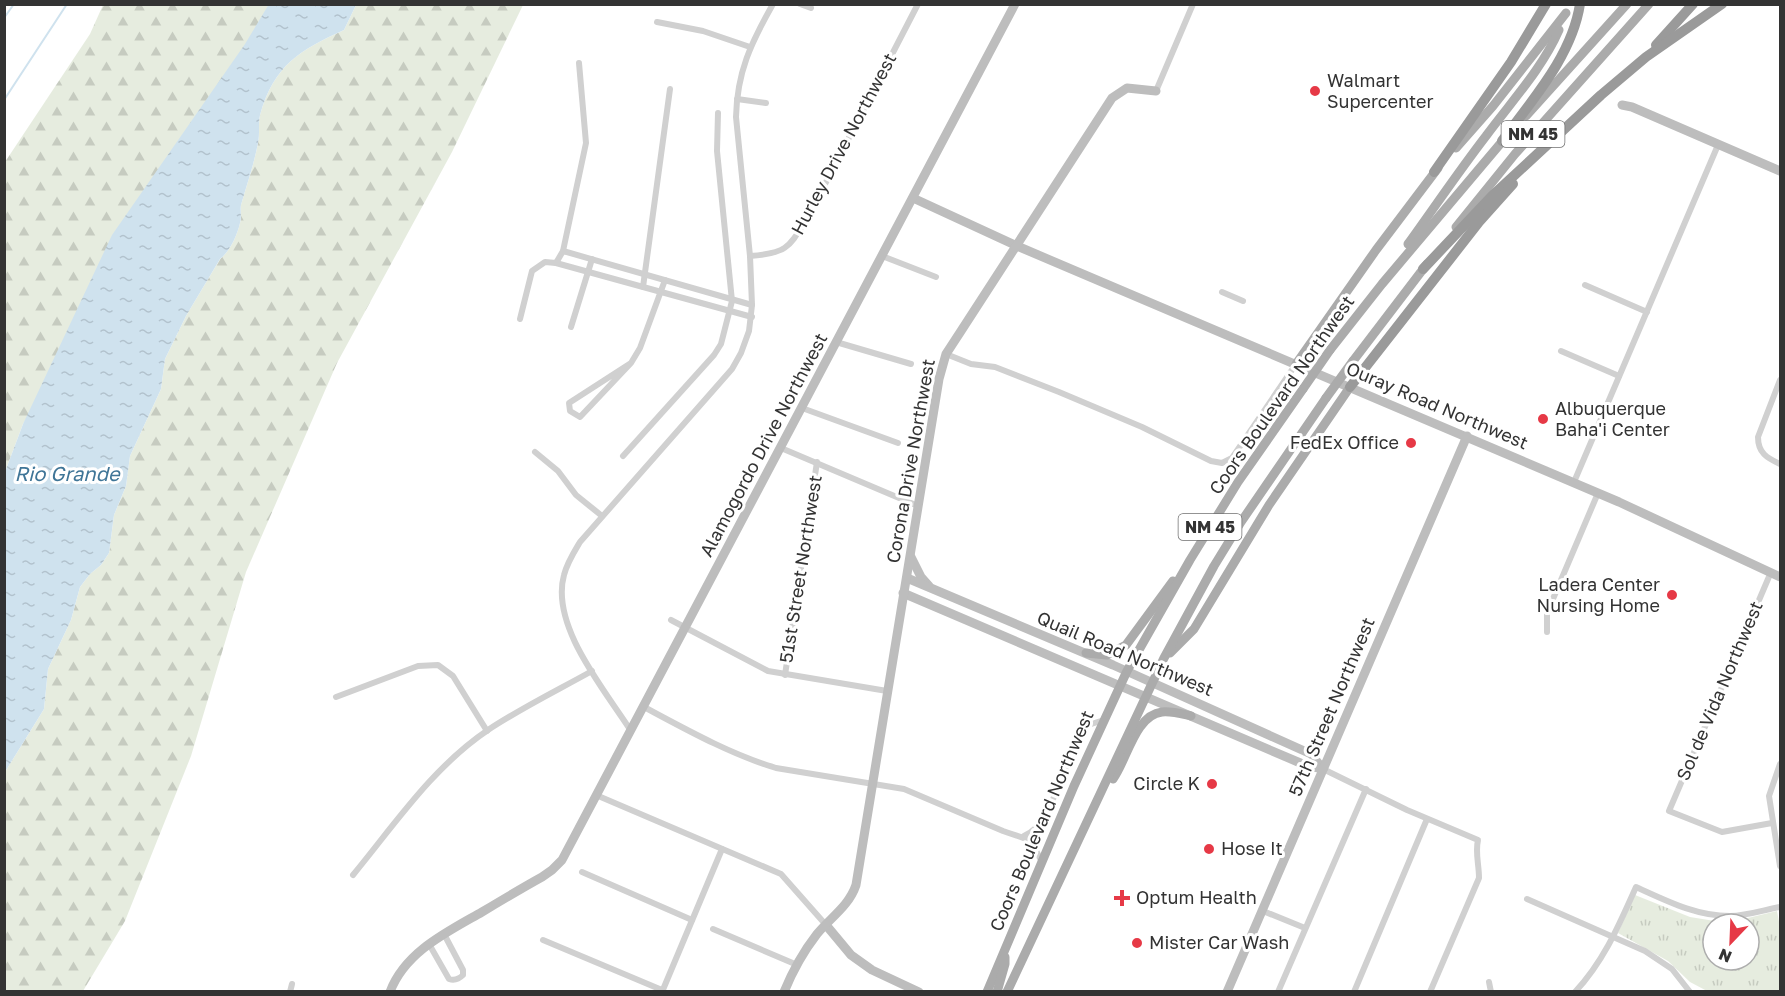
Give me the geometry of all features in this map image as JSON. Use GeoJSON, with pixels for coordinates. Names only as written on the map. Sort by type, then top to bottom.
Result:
{"type":"FeatureCollection","features":[{"type":"Feature","properties":{"kind":"highway"},"geometry":{"type":"LineString","coordinates":[[1434,172],[1511,62],[1546,4]]}},
{"type":"Feature","properties":{"kind":"highway"},"geometry":{"type":"LineString","coordinates":[[1502,141],[1555,67],[1574,27],[1580,4]]}},
{"type":"Feature","properties":{"kind":"highway"},"geometry":{"type":"LineString","coordinates":[[1646,57],[1694,4]]}},
{"type":"Feature","properties":{"kind":"highway"},"geometry":{"type":"LineString","coordinates":[[1424,269],[1492,196],[1601,95],[1646,57],[1722,4]]}},
{"type":"Feature","properties":{"kind":"highway"},"geometry":{"type":"LineString","coordinates":[[1350,387],[1479,222],[1521,176],[1528,162]]}},
{"type":"Feature","properties":{"kind":"main road","name":"Coors Boulevard Northwest"},"geometry":{"type":"LineString","coordinates":[[987,992],[1127,671],[1190,560],[1238,482],[1330,350],[1382,284],[1502,141],[1627,4]]}},
{"type":"Feature","properties":{"kind":"main road","name":"Coors Boulevard Northwest"},"geometry":{"type":"LineString","coordinates":[[1006,992],[1164,658],[1214,566],[1241,522],[1326,398],[1424,269],[1515,154],[1649,4]]}},
{"type":"Feature","properties":{"kind":"main road"},"geometry":{"type":"LineString","coordinates":[[1296,364],[1434,172],[1493,106],[1568,9]]}},
{"type":"Feature","properties":{"kind":"main road"},"geometry":{"type":"LineString","coordinates":[[1382,284],[1458,172],[1547,53],[1568,9]]}},
{"type":"Feature","properties":{"kind":"main road"},"geometry":{"type":"LineString","coordinates":[[1164,658],[1194,629],[1269,505],[1350,387]]}},
{"type":"Feature","properties":{"kind":"main road"},"geometry":{"type":"LineString","coordinates":[[1086,653],[1107,655],[1126,645],[1154,604],[1190,560]]}},
{"type":"Feature","properties":{"kind":"main road"},"geometry":{"type":"LineString","coordinates":[[1104,786],[1117,773],[1140,727],[1148,718],[1160,712],[1191,716]]}},
{"type":"Feature","properties":{"kind":"main road"},"geometry":{"type":"LineString","coordinates":[[997,992],[1005,964],[1005,948]]}},
{"type":"Feature","properties":{"kind":"street"},"geometry":{"type":"LineString","coordinates":[[632,731],[592,670],[568,627],[563,609],[564,574],[574,551],[602,516],[732,369],[745,342],[752,317],[752,305],[750,256],[736,117],[737,99],[743,65],[773,4]]}},
{"type":"Feature","properties":{"kind":"street"},"geometry":{"type":"LineString","coordinates":[[800,4],[811,8]]}},
{"type":"Feature","properties":{"kind":"street","name":"Hurley Drive Northwest"},"geometry":{"type":"LineString","coordinates":[[750,256],[776,253],[791,243],[814,204],[918,4]]}},
{"type":"Feature","properties":{"kind":"street","name":"Alamogordo Drive Northwest"},"geometry":{"type":"LineString","coordinates":[[390,992],[406,965],[429,944],[552,870],[562,860],[1015,4]]}},
{"type":"Feature","properties":{"kind":"street","name":"Corona Drive Northwest"},"geometry":{"type":"LineString","coordinates":[[784,992],[795,964],[851,897],[856,885],[939,379],[946,354],[1112,98],[1127,88],[1156,91],[1193,4]]}},
{"type":"Feature","properties":{"kind":"street"},"geometry":{"type":"LineString","coordinates":[[657,22],[703,31],[750,47]]}},
{"type":"Feature","properties":{"kind":"street"},"geometry":{"type":"LineString","coordinates":[[556,263],[563,251],[586,143],[579,63]]}},
{"type":"Feature","properties":{"kind":"street"},"geometry":{"type":"LineString","coordinates":[[643,288],[670,89]]}},
{"type":"Feature","properties":{"kind":"street"},"geometry":{"type":"LineString","coordinates":[[737,99],[766,103]]}},
{"type":"Feature","properties":{"kind":"street"},"geometry":{"type":"LineString","coordinates":[[1622,105],[1632,107],[1780,171]]}},
{"type":"Feature","properties":{"kind":"street"},"geometry":{"type":"LineString","coordinates":[[623,456],[714,355],[721,344],[732,301],[717,151],[718,113]]}},
{"type":"Feature","properties":{"kind":"street"},"geometry":{"type":"LineString","coordinates":[[1574,482],[1718,145]]}},
{"type":"Feature","properties":{"kind":"street","name":"Ouray Road Northwest"},"geometry":{"type":"LineString","coordinates":[[913,198],[1017,246],[1574,482],[1780,577]]}},
{"type":"Feature","properties":{"kind":"street"},"geometry":{"type":"LineString","coordinates":[[563,251],[752,305]]}},
{"type":"Feature","properties":{"kind":"street"},"geometry":{"type":"LineString","coordinates":[[882,256],[936,277]]}},
{"type":"Feature","properties":{"kind":"street"},"geometry":{"type":"LineString","coordinates":[[572,327],[592,259]]}},
{"type":"Feature","properties":{"kind":"street"},"geometry":{"type":"LineString","coordinates":[[520,319],[532,271],[546,262],[752,317]]}},
{"type":"Feature","properties":{"kind":"street"},"geometry":{"type":"LineString","coordinates":[[631,363],[569,403],[570,411],[580,417],[631,363],[644,340],[665,280]]}},
{"type":"Feature","properties":{"kind":"street"},"geometry":{"type":"LineString","coordinates":[[1585,285],[1647,312]]}},
{"type":"Feature","properties":{"kind":"street"},"geometry":{"type":"LineString","coordinates":[[1222,292],[1243,301]]}},
{"type":"Feature","properties":{"kind":"street"},"geometry":{"type":"LineString","coordinates":[[836,342],[911,364]]}},
{"type":"Feature","properties":{"kind":"street"},"geometry":{"type":"LineString","coordinates":[[1561,351],[1619,376]]}},
{"type":"Feature","properties":{"kind":"street"},"geometry":{"type":"LineString","coordinates":[[946,354],[971,364],[995,368],[1142,427],[1212,461],[1222,463],[1227,461],[1296,364]]}},
{"type":"Feature","properties":{"kind":"street"},"geometry":{"type":"LineString","coordinates":[[1780,380],[1758,437],[1758,445],[1767,459],[1780,464]]}},
{"type":"Feature","properties":{"kind":"street"},"geometry":{"type":"LineString","coordinates":[[802,408],[898,443]]}},
{"type":"Feature","properties":{"kind":"street","name":"57th Street Northwest"},"geometry":{"type":"LineString","coordinates":[[1227,992],[1467,436]]}},
{"type":"Feature","properties":{"kind":"street"},"geometry":{"type":"LineString","coordinates":[[781,448],[918,506]]}},
{"type":"Feature","properties":{"kind":"street"},"geometry":{"type":"LineString","coordinates":[[536,452],[558,471],[576,495],[602,516]]}},
{"type":"Feature","properties":{"kind":"street","name":"51st Street Northwest"},"geometry":{"type":"LineString","coordinates":[[785,675],[817,462]]}},
{"type":"Feature","properties":{"kind":"street"},"geometry":{"type":"LineString","coordinates":[[1547,632],[1547,613],[1598,493]]}},
{"type":"Feature","properties":{"kind":"street"},"geometry":{"type":"LineString","coordinates":[[910,554],[921,577],[932,590]]}},
{"type":"Feature","properties":{"kind":"street","name":"Sol de Vida Northwest"},"geometry":{"type":"LineString","coordinates":[[1771,572],[1669,811],[1722,832],[1772,823]]}},
{"type":"Feature","properties":{"kind":"street","name":"Quail Road Northwest"},"geometry":{"type":"LineString","coordinates":[[907,578],[1086,653],[1311,754],[1323,769]]}},
{"type":"Feature","properties":{"kind":"street","name":"Quail Road Northwest"},"geometry":{"type":"LineString","coordinates":[[903,593],[1305,765],[1323,769],[1384,800],[1478,840],[1476,853],[1479,878],[1430,992]]}},
{"type":"Feature","properties":{"kind":"street"},"geometry":{"type":"LineString","coordinates":[[970,620],[975,608]]}},
{"type":"Feature","properties":{"kind":"street"},"geometry":{"type":"LineString","coordinates":[[671,620],[768,671],[887,691]]}},
{"type":"Feature","properties":{"kind":"street"},"geometry":{"type":"LineString","coordinates":[[336,697],[418,666],[438,665],[453,676],[487,731]]}},
{"type":"Feature","properties":{"kind":"street"},"geometry":{"type":"LineString","coordinates":[[353,874],[426,785],[458,754],[487,731],[592,670]]}},
{"type":"Feature","properties":{"kind":"street"},"geometry":{"type":"LineString","coordinates":[[644,707],[707,740],[760,763],[776,768],[904,789],[1003,831],[1024,836],[1031,841],[1042,863]]}},
{"type":"Feature","properties":{"kind":"street"},"geometry":{"type":"LineString","coordinates":[[1024,836],[1032,832],[1044,819],[1085,726],[1104,720]]}},
{"type":"Feature","properties":{"kind":"street"},"geometry":{"type":"LineString","coordinates":[[1780,764],[1769,796],[1780,866]]}},
{"type":"Feature","properties":{"kind":"street"},"geometry":{"type":"LineString","coordinates":[[1278,992],[1366,789]]}},
{"type":"Feature","properties":{"kind":"street"},"geometry":{"type":"LineString","coordinates":[[596,795],[781,874],[851,955],[872,970],[919,992]]}},
{"type":"Feature","properties":{"kind":"street"},"geometry":{"type":"LineString","coordinates":[[1354,992],[1427,819]]}},
{"type":"Feature","properties":{"kind":"street"},"geometry":{"type":"LineString","coordinates":[[543,940],[662,991],[722,849]]}},
{"type":"Feature","properties":{"kind":"street"},"geometry":{"type":"LineString","coordinates":[[582,873],[692,920]]}},
{"type":"Feature","properties":{"kind":"street"},"geometry":{"type":"LineString","coordinates":[[1575,992],[1597,966],[1614,937],[1636,887],[1685,909],[1708,915],[1732,916],[1780,907]]}},
{"type":"Feature","properties":{"kind":"street"},"geometry":{"type":"LineString","coordinates":[[1527,899],[1645,951],[1672,969],[1690,992]]}},
{"type":"Feature","properties":{"kind":"street"},"geometry":{"type":"LineString","coordinates":[[1263,911],[1305,928]]}},
{"type":"Feature","properties":{"kind":"street"},"geometry":{"type":"LineString","coordinates":[[713,929],[795,964]]}},
{"type":"Feature","properties":{"kind":"street"},"geometry":{"type":"LineString","coordinates":[[429,944],[449,980],[460,978],[463,970],[444,934]]}},
{"type":"Feature","properties":{"kind":"street"},"geometry":{"type":"LineString","coordinates":[[1489,982],[1491,992]]}},
{"type":"Feature","properties":{"kind":"green space"},"geometry":{"type":"Polygon","coordinates":[[[103,5],[269,5],[23,424],[5,472],[5,162],[90,34],[103,5]]]}},
{"type":"Feature","properties":{"kind":"green space"},"geometry":{"type":"Polygon","coordinates":[[[356,5],[523,5],[452,152],[337,363],[246,572],[191,756],[125,921],[83,991],[5,992],[5,772],[44,709],[48,669],[71,620],[80,587],[109,553],[114,515],[126,486],[130,456],[161,389],[165,359],[186,316],[220,259],[230,248],[237,233],[241,221],[241,205],[258,143],[260,115],[266,98],[281,71],[291,61],[302,52],[344,30],[356,5]]]}},
{"type":"Feature","properties":{"kind":"green space"},"geometry":{"type":"Polygon","coordinates":[[[1635,895],[1690,917],[1701,919],[1701,972],[1761,972],[1761,915],[1777,911],[1780,927],[1780,991],[1707,991],[1690,982],[1668,961],[1618,933],[1635,895]]]}},
{"type":"Feature","properties":{"kind":"water","name":"Rio Grande"},"geometry":{"type":"Polygon","coordinates":[[[269,4],[356,5],[344,30],[302,52],[291,61],[281,71],[266,98],[260,115],[258,143],[241,205],[241,221],[237,233],[230,248],[220,259],[186,316],[165,359],[161,389],[130,456],[126,486],[114,515],[109,553],[80,587],[71,620],[48,669],[44,709],[5,772],[5,472],[23,424],[112,235],[245,44],[269,4]]]}},
{"type":"Feature","properties":{"kind":"waterway"},"geometry":{"type":"LineString","coordinates":[[4,18],[14,4]]}},
{"type":"Feature","properties":{"kind":"waterway"},"geometry":{"type":"LineString","coordinates":[[4,100],[67,4]]}},
{"type":"Feature","properties":{"kind":"place","name":"Walmart Supercenter"},"geometry":{"type":"Point","coordinates":[1315,91]}},
{"type":"Feature","properties":{"kind":"place","name":"Albuquerque Baha'i Center"},"geometry":{"type":"Point","coordinates":[1543,419]}},
{"type":"Feature","properties":{"kind":"place","name":"FedEx Office"},"geometry":{"type":"Point","coordinates":[1411,443]}},
{"type":"Feature","properties":{"kind":"place","name":"Ladera Center Nursing Home"},"geometry":{"type":"Point","coordinates":[1672,595]}},
{"type":"Feature","properties":{"kind":"place","name":"Circle K"},"geometry":{"type":"Point","coordinates":[1212,784]}},
{"type":"Feature","properties":{"kind":"place","name":"Hose It"},"geometry":{"type":"Point","coordinates":[1209,849]}},
{"type":"Feature","properties":{"kind":"place","name":"Optum Health"},"geometry":{"type":"Point","coordinates":[1122,898]}},
{"type":"Feature","properties":{"kind":"place","name":"Mister Car Wash"},"geometry":{"type":"Point","coordinates":[1137,943]}}]}
